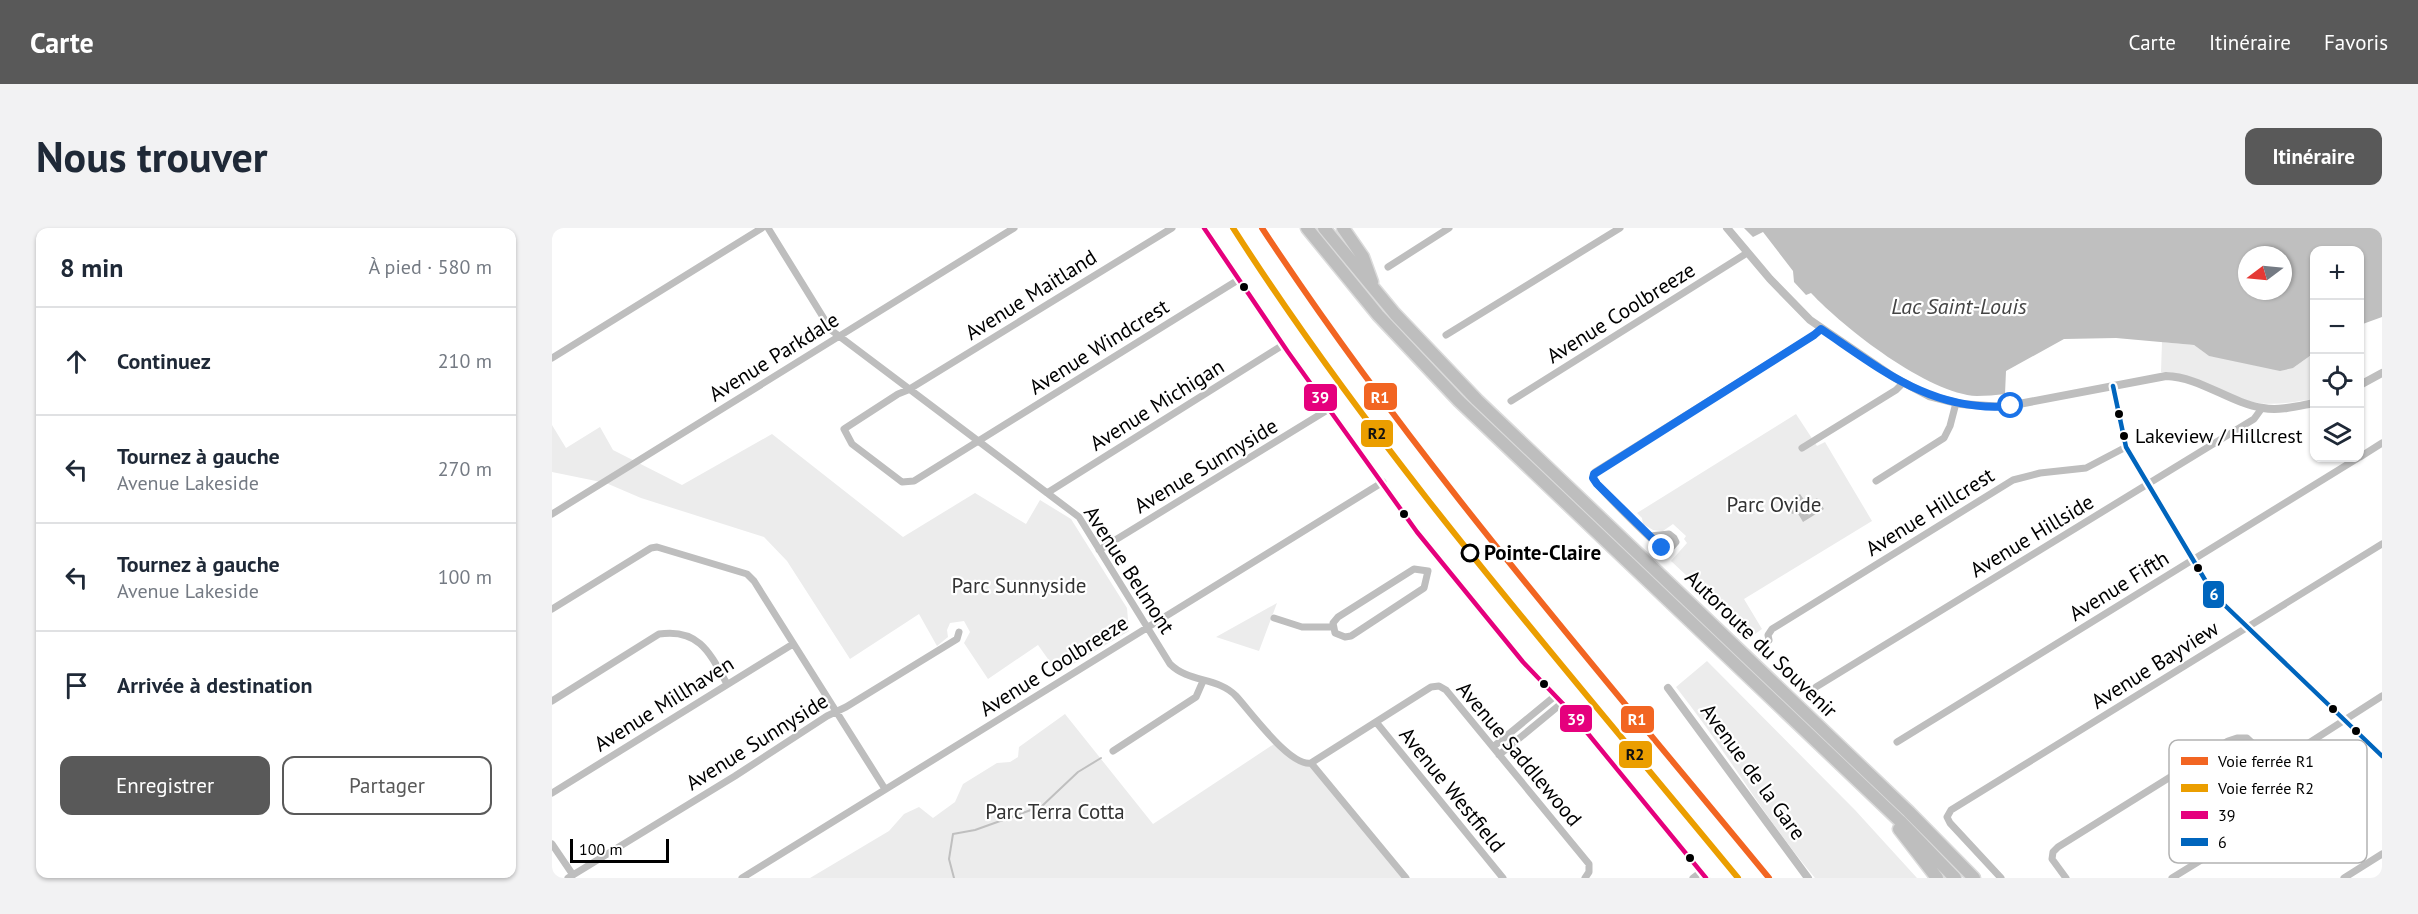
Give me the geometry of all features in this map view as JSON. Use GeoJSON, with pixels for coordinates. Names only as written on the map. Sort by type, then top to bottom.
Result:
{"type":"FeatureCollection","features":[{"type":"Feature","properties":{"kind":"highway","name":"Autoroute du Souvenir"},"geometry":{"type":"LineString","coordinates":[[1307,228],[1378,315],[1458,401],[1881,804],[1955,878]]}},
{"type":"Feature","properties":{"kind":"highway","name":"Autoroute du Souvenir"},"geometry":{"type":"LineString","coordinates":[[1324,228],[1376,291],[1477,400],[1909,812],[1974,878]]}},
{"type":"Feature","properties":{"kind":"highway"},"geometry":{"type":"LineString","coordinates":[[1343,228],[1363,257],[1376,291]]}},
{"type":"Feature","properties":{"kind":"highway"},"geometry":{"type":"LineString","coordinates":[[1881,804],[1936,878]]}},
{"type":"Feature","properties":{"kind":"street"},"geometry":{"type":"LineString","coordinates":[[552,358],[762,228]]}},
{"type":"Feature","properties":{"kind":"street","name":"Avenue Belmont"},"geometry":{"type":"LineString","coordinates":[[768,228],[831,330],[1078,518],[1170,664],[1178,672],[1226,686],[1291,756],[1306,764],[1311,762],[1406,878]]}},
{"type":"Feature","properties":{"kind":"street","name":"Avenue Parkdale"},"geometry":{"type":"LineString","coordinates":[[552,514],[1014,228]]}},
{"type":"Feature","properties":{"kind":"street","name":"Avenue Maitland"},"geometry":{"type":"LineString","coordinates":[[977,441],[914,482],[908,483],[902,482],[852,444],[844,429],[1172,228]]}},
{"type":"Feature","properties":{"kind":"street"},"geometry":{"type":"LineString","coordinates":[[1204,228],[1283,345],[1383,482],[1410,523],[1519,657],[1559,699],[1703,875],[1693,878]]}},
{"type":"Feature","properties":{"kind":"street"},"geometry":{"type":"LineString","coordinates":[[1388,267],[1449,228]]}},
{"type":"Feature","properties":{"kind":"street"},"geometry":{"type":"LineString","coordinates":[[1446,335],[1620,228]]}},
{"type":"Feature","properties":{"kind":"street"},"geometry":{"type":"LineString","coordinates":[[1727,228],[1796,308],[1821,329],[1903,383],[1929,396],[1956,404],[1985,407],[2011,406],[2161,376],[2176,376],[2262,408],[2282,408],[2310,404]]}},
{"type":"Feature","properties":{"kind":"street","name":"Avenue Coolbreeze"},"geometry":{"type":"LineString","coordinates":[[1511,401],[1748,254]]}},
{"type":"Feature","properties":{"kind":"street","name":"Avenue Windcrest"},"geometry":{"type":"LineString","coordinates":[[977,441],[1238,280]]}},
{"type":"Feature","properties":{"kind":"street"},"geometry":{"type":"LineString","coordinates":[[1650,536],[1597,484],[1593,478],[1595,472],[1821,329]]}},
{"type":"Feature","properties":{"kind":"street","name":"Avenue Michigan"},"geometry":{"type":"LineString","coordinates":[[1047,493],[1283,345]]}},
{"type":"Feature","properties":{"kind":"street"},"geometry":{"type":"LineString","coordinates":[[2364,383],[2382,373]]}},
{"type":"Feature","properties":{"kind":"street"},"geometry":{"type":"LineString","coordinates":[[1802,448],[1896,390],[1903,383]]}},
{"type":"Feature","properties":{"kind":"street"},"geometry":{"type":"LineString","coordinates":[[2113,386],[2126,447],[2214,595],[2365,740]]}},
{"type":"Feature","properties":{"kind":"street"},"geometry":{"type":"LineString","coordinates":[[1876,481],[1944,438],[1956,404]]}},
{"type":"Feature","properties":{"kind":"street","name":"Avenue Hillside"},"geometry":{"type":"LineString","coordinates":[[1816,687],[2254,419],[2262,408]]}},
{"type":"Feature","properties":{"kind":"street","name":"Avenue Sunnyside"},"geometry":{"type":"LineString","coordinates":[[1099,550],[1329,409]]}},
{"type":"Feature","properties":{"kind":"street","name":"Avenue Fifth"},"geometry":{"type":"LineString","coordinates":[[2364,454],[2382,443]]}},
{"type":"Feature","properties":{"kind":"street","name":"Avenue Hillcrest"},"geometry":{"type":"LineString","coordinates":[[1769,640],[1768,634],[1772,629],[2013,480],[2040,473],[2086,468],[2126,447]]}},
{"type":"Feature","properties":{"kind":"street","name":"Avenue Fifth"},"geometry":{"type":"LineString","coordinates":[[1897,742],[2351,462]]}},
{"type":"Feature","properties":{"kind":"street","name":"Avenue Coolbreeze"},"geometry":{"type":"LineString","coordinates":[[742,878],[1383,482]]}},
{"type":"Feature","properties":{"kind":"street","name":"Avenue Bayview"},"geometry":{"type":"LineString","coordinates":[[2001,878],[1951,825],[1947,817],[1954,808],[2382,544]]}},
{"type":"Feature","properties":{"kind":"street"},"geometry":{"type":"LineString","coordinates":[[552,609],[651,548],[657,547],[747,574],[754,581],[841,716],[885,789]]}},
{"type":"Feature","properties":{"kind":"street"},"geometry":{"type":"LineString","coordinates":[[1333,627],[1338,636],[1351,636],[1424,588],[1428,571],[1441,561]]}},
{"type":"Feature","properties":{"kind":"street"},"geometry":{"type":"LineString","coordinates":[[1333,627],[1338,617],[1414,569],[1428,571]]}},
{"type":"Feature","properties":{"kind":"street"},"geometry":{"type":"LineString","coordinates":[[1274,618],[1308,627],[1333,627]]}},
{"type":"Feature","properties":{"kind":"street","name":"Avenue Sunnyside"},"geometry":{"type":"LineString","coordinates":[[570,877],[836,711],[957,639],[959,632]]}},
{"type":"Feature","properties":{"kind":"street"},"geometry":{"type":"LineString","coordinates":[[552,701],[659,634],[671,633],[698,640],[705,646],[727,684]]}},
{"type":"Feature","properties":{"kind":"street","name":"Avenue Millhaven"},"geometry":{"type":"LineString","coordinates":[[552,793],[793,644]]}},
{"type":"Feature","properties":{"kind":"street"},"geometry":{"type":"LineString","coordinates":[[1113,751],[1196,697],[1203,681]]}},
{"type":"Feature","properties":{"kind":"street","name":"Avenue Saddlewood"},"geometry":{"type":"LineString","coordinates":[[1311,762],[1431,687],[1439,686],[1446,690],[1589,864],[1589,872],[1585,878]]}},
{"type":"Feature","properties":{"kind":"street","name":"Avenue de la Gare"},"geometry":{"type":"LineString","coordinates":[[1668,688],[1808,878]]}},
{"type":"Feature","properties":{"kind":"street"},"geometry":{"type":"LineString","coordinates":[[2315,740],[2382,696]]}},
{"type":"Feature","properties":{"kind":"street"},"geometry":{"type":"LineString","coordinates":[[1493,747],[1559,699]]}},
{"type":"Feature","properties":{"kind":"street"},"geometry":{"type":"LineString","coordinates":[[1499,754],[1559,699]]}},
{"type":"Feature","properties":{"kind":"street","name":"Avenue Westfield"},"geometry":{"type":"LineString","coordinates":[[1376,722],[1503,878]]}},
{"type":"Feature","properties":{"kind":"street"},"geometry":{"type":"LineString","coordinates":[[2231,740],[2247,738],[2249,740]]}},
{"type":"Feature","properties":{"kind":"street"},"geometry":{"type":"LineString","coordinates":[[2367,742],[2382,756]]}},
{"type":"Feature","properties":{"kind":"street"},"geometry":{"type":"LineString","coordinates":[[2066,878],[2052,859],[2053,852],[2058,847],[2169,778]]}},
{"type":"Feature","properties":{"kind":"street"},"geometry":{"type":"LineString","coordinates":[[552,843],[570,877]]}},
{"type":"Feature","properties":{"kind":"street"},"geometry":{"type":"LineString","coordinates":[[2344,878],[2382,854]]}},
{"type":"Feature","properties":{"kind":"street"},"geometry":{"type":"LineString","coordinates":[[2172,878],[2196,863]]}},
{"type":"Feature","properties":{"kind":"green space"},"geometry":{"type":"Polygon","coordinates":[[[2162,342],[2194,345],[2209,356],[2293,368],[2310,356],[2310,400],[2257,403],[2184,375],[2161,372],[2162,342]]]}},
{"type":"Feature","properties":{"kind":"green space","name":"Parc Ovide"},"geometry":{"type":"Polygon","coordinates":[[[1796,414],[1817,446],[1825,442],[1872,521],[1744,599],[1762,629],[1755,634],[1737,623],[1671,561],[1687,543],[1684,539],[1686,536],[1673,524],[1663,531],[1653,530],[1643,524],[1642,518],[1637,513],[1796,414]]]}},
{"type":"Feature","properties":{"kind":"green space","name":"Parc Sunnyside"},"geometry":{"type":"Polygon","coordinates":[[[552,425],[566,448],[600,427],[613,450],[682,485],[772,434],[903,537],[975,493],[1026,524],[1040,500],[1071,519],[1127,608],[1129,631],[1058,673],[1038,645],[988,679],[964,643],[970,632],[964,621],[950,623],[947,630],[948,637],[937,646],[919,614],[850,659],[787,561],[764,537],[641,498],[606,483],[552,472],[552,425]]]}},
{"type":"Feature","properties":{"kind":"green space"},"geometry":{"type":"Polygon","coordinates":[[[1277,603],[1259,651],[1216,637],[1277,603]]]}},
{"type":"Feature","properties":{"kind":"green space"},"geometry":{"type":"Polygon","coordinates":[[[1707,661],[1855,810],[1917,878],[1815,878],[1796,855],[1676,687],[1707,661]]]}},
{"type":"Feature","properties":{"kind":"green space","name":"Parc Terra Cotta"},"geometry":{"type":"Polygon","coordinates":[[[1065,714],[1153,824],[1277,742],[1291,756],[1311,763],[1406,878],[810,878],[889,831],[904,814],[919,807],[933,818],[955,802],[963,784],[997,763],[1010,762],[1018,757],[1019,747],[1065,714]]]}},
{"type":"Feature","properties":{"kind":"water","name":"Lac Saint-Louis"},"geometry":{"type":"Polygon","coordinates":[[[1744,228],[2382,228],[2382,317],[2364,324],[2364,246],[2310,246],[2310,356],[2293,368],[2280,371],[2209,356],[2194,345],[2116,338],[2064,339],[2006,371],[2005,394],[1977,396],[1935,384],[1912,372],[1844,324],[1811,293],[1806,295],[1794,282],[1793,271],[1763,232],[1753,237],[1744,228]]]}},
{"type":"Feature","properties":{"kind":"water"},"geometry":{"type":"Polygon","coordinates":[[[1800,494],[1807,504],[1817,498],[1824,509],[1803,522],[1797,512],[1792,514],[1786,503],[1800,494]]]}},
{"type":"Feature","properties":{"kind":"waterway"},"geometry":{"type":"LineString","coordinates":[[954,878],[949,859],[953,834],[975,830],[1042,806],[1078,772],[1101,758]]}},
{"type":"Feature","properties":{"kind":"rail line","name":"R2"},"geometry":{"type":"LineString","coordinates":[[1233,228],[1290,314],[1412,479],[1541,640],[1738,878]]}},
{"type":"Feature","properties":{"kind":"rail line","name":"R1"},"geometry":{"type":"LineString","coordinates":[[1262,228],[1380,397],[1443,479],[1572,640],[1769,878]]}},
{"type":"Feature","properties":{"kind":"transit line","name":"39"},"geometry":{"type":"LineString","coordinates":[[1204,228],[1288,352],[1417,532],[1523,662],[1567,708],[1706,878]]}},
{"type":"Feature","properties":{"kind":"transit line","name":"6"},"geometry":{"type":"LineString","coordinates":[[2113,386],[2126,447],[2214,595],[2365,740]]}},
{"type":"Feature","properties":{"kind":"transit line","name":"6"},"geometry":{"type":"LineString","coordinates":[[2367,742],[2382,756]]}},
{"type":"Feature","properties":{"kind":"place","name":"Lakeview / Hillcrest"},"geometry":{"type":"Point","coordinates":[2124,436]}},
{"type":"Feature","properties":{"kind":"place","name":"Pointe-Claire"},"geometry":{"type":"Point","coordinates":[1470,553]}},
{"type":"Feature","properties":{"kind":"route"},"geometry":{"type":"LineString","coordinates":[[1662,548],[1597,484],[1593,478],[1596,471],[1821,329],[1895,378],[1929,396],[1968,405],[2011,406]]}}]}
